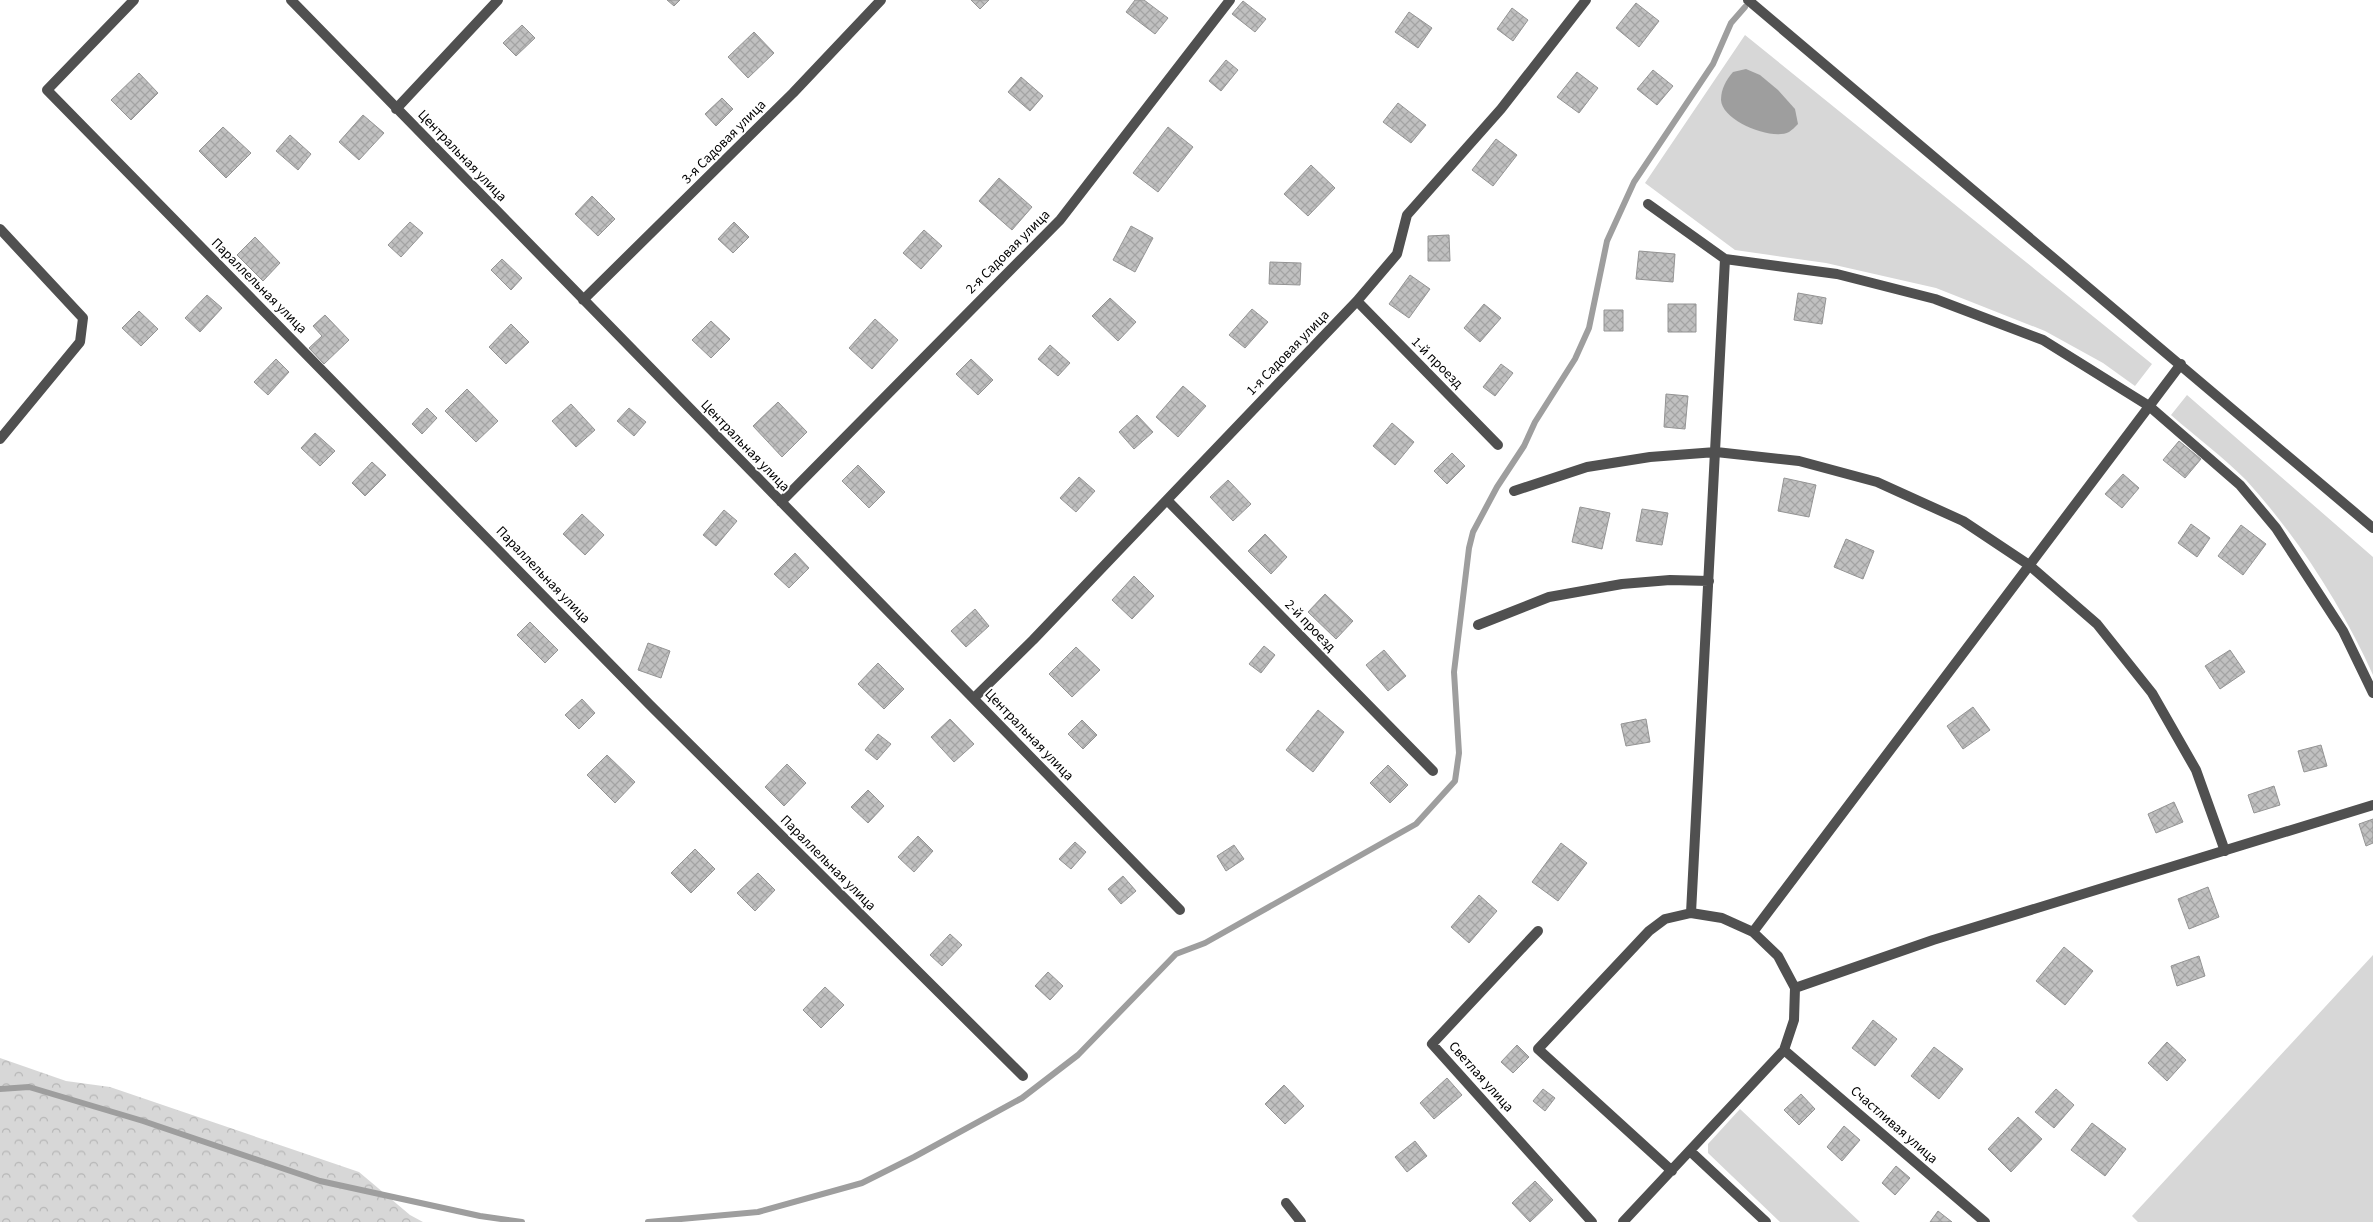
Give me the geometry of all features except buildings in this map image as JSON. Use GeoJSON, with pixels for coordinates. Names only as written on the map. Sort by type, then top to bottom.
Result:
{"type":"FeatureCollection","features":[{"type":"Feature","properties":{"kind":"street","name":"Параллельная улица"},"geometry":{"type":"LineString","coordinates":[[134,0],[47,90],[650,705],[1022,1076]]}},
{"type":"Feature","properties":{"kind":"street","name":"Центральная улица"},"geometry":{"type":"LineString","coordinates":[[291,0],[1180,910]]}},
{"type":"Feature","properties":{"kind":"street"},"geometry":{"type":"LineString","coordinates":[[396,109],[498,0]]}},
{"type":"Feature","properties":{"kind":"street","name":"3-я Садовая улица"},"geometry":{"type":"LineString","coordinates":[[583,300],[793,93],[881,0]]}},
{"type":"Feature","properties":{"kind":"street","name":"2-я Садовая улица"},"geometry":{"type":"LineString","coordinates":[[780,502],[1060,220],[1230,0]]}},
{"type":"Feature","properties":{"kind":"street","name":"1-я Садовая улица"},"geometry":{"type":"LineString","coordinates":[[974,698],[1357,301],[1397,254],[1408,215],[1501,109],[1586,0]]}},
{"type":"Feature","properties":{"kind":"street"},"geometry":{"type":"LineString","coordinates":[[1748,0],[2373,528]]}},
{"type":"Feature","properties":{"kind":"street"},"geometry":{"type":"LineString","coordinates":[[1648,204],[1725,258],[1837,274],[1935,299],[2043,340],[2149,406],[2240,485],[2276,528],[2343,631],[2373,692]]}},
{"type":"Feature","properties":{"kind":"street"},"geometry":{"type":"LineString","coordinates":[[0,229],[83,318],[80,342],[0,439]]}},
{"type":"Feature","properties":{"kind":"street"},"geometry":{"type":"LineString","coordinates":[[1691,914],[1725,258]]}},
{"type":"Feature","properties":{"kind":"street","name":"1-й проезд"},"geometry":{"type":"LineString","coordinates":[[1357,301],[1498,445]]}},
{"type":"Feature","properties":{"kind":"street"},"geometry":{"type":"LineString","coordinates":[[1753,932],[2181,364]]}},
{"type":"Feature","properties":{"kind":"street"},"geometry":{"type":"LineString","coordinates":[[1514,491],[1587,467],[1650,457],[1716,452],[1799,461],[1877,482],[1963,521],[2029,565],[2097,624],[2152,693],[2196,770],[2225,851]]}},
{"type":"Feature","properties":{"kind":"street","name":"2-й проезд"},"geometry":{"type":"LineString","coordinates":[[1167,500],[1433,771]]}},
{"type":"Feature","properties":{"kind":"street"},"geometry":{"type":"LineString","coordinates":[[1478,625],[1549,597],[1622,584],[1670,580],[1708,581]]}},
{"type":"Feature","properties":{"kind":"street"},"geometry":{"type":"LineString","coordinates":[[1794,988],[1933,940],[2373,805]]}},
{"type":"Feature","properties":{"kind":"street"},"geometry":{"type":"LineString","coordinates":[[1623,1222],[1672,1171],[1784,1050],[1794,1020],[1794,988],[1778,956],[1753,932],[1722,918],[1691,914],[1665,919],[1650,930],[1538,1049],[1672,1171]]}},
{"type":"Feature","properties":{"kind":"street","name":"Светлая улица"},"geometry":{"type":"LineString","coordinates":[[1538,931],[1432,1044],[1592,1222]]}},
{"type":"Feature","properties":{"kind":"street","name":"Счастливая улица"},"geometry":{"type":"LineString","coordinates":[[1784,1050],[1985,1222]]}},
{"type":"Feature","properties":{"kind":"street"},"geometry":{"type":"LineString","coordinates":[[1690,1151],[1766,1222]]}},
{"type":"Feature","properties":{"kind":"street"},"geometry":{"type":"LineString","coordinates":[[1286,1203],[1301,1222]]}},
{"type":"Feature","properties":{"kind":"green space"},"geometry":{"type":"Polygon","coordinates":[[[1745,35],[2152,364],[2135,386],[2103,363],[2045,331],[1936,288],[1826,263],[1735,250],[1645,183],[1745,35]]]}},
{"type":"Feature","properties":{"kind":"green space"},"geometry":{"type":"Polygon","coordinates":[[[2187,395],[2373,557],[2373,675],[2333,598],[2283,524],[2246,480],[2171,415],[2187,395]]]}},
{"type":"Feature","properties":{"kind":"green space"},"geometry":{"type":"Polygon","coordinates":[[[2373,955],[2373,1222],[2138,1222],[2132,1216],[2373,955]]]}},
{"type":"Feature","properties":{"kind":"green space"},"geometry":{"type":"Polygon","coordinates":[[[0,1058],[66,1081],[110,1087],[359,1172],[410,1215],[423,1222],[0,1222],[0,1058]]]}},
{"type":"Feature","properties":{"kind":"green space"},"geometry":{"type":"Polygon","coordinates":[[[1740,1109],[1860,1222],[1780,1222],[1708,1153],[1708,1144],[1740,1109]]]}},
{"type":"Feature","properties":{"kind":"shaded area"},"geometry":{"type":"Polygon","coordinates":[[[1746,69],[1760,75],[1778,90],[1795,109],[1798,124],[1789,132],[1771,134],[1749,127],[1738,122],[1724,108],[1721,96],[1726,81],[1733,72],[1746,69]]]}},
{"type":"Feature","properties":{"kind":"waterway"},"geometry":{"type":"LineString","coordinates":[[648,1222],[758,1212],[862,1183],[1022,1098],[1078,1055],[1176,954],[1205,943],[1416,824],[1455,781],[1459,753],[1454,672],[1469,548],[1473,532],[1497,487],[1524,446],[1535,422],[1575,359],[1589,328],[1607,241],[1634,182],[1713,64],[1731,23],[1745,7]]}},
{"type":"Feature","properties":{"kind":"waterway"},"geometry":{"type":"LineString","coordinates":[[0,1089],[29,1087],[143,1121],[320,1181],[480,1216],[522,1222]]}}]}
